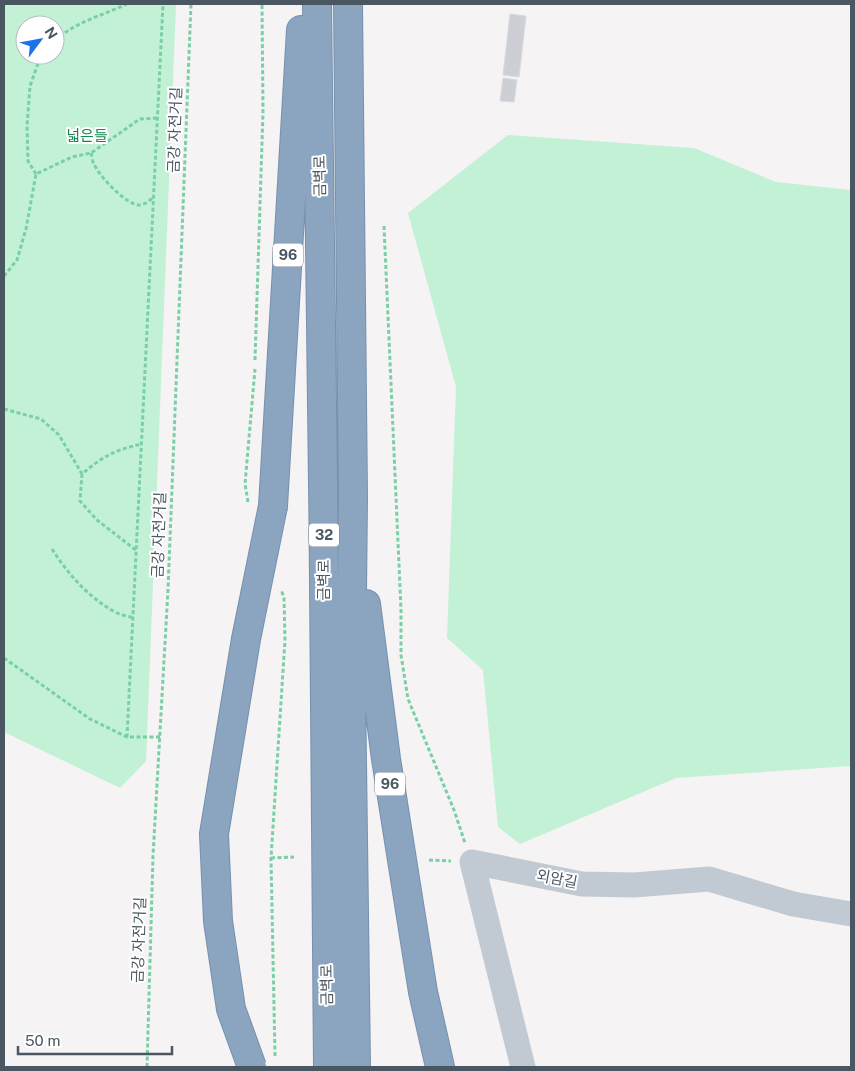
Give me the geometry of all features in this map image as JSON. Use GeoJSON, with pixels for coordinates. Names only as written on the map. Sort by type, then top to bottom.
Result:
{"type":"FeatureCollection","features":[{"type":"Feature","properties":{"kind":"highway","name":"96"},"geometry":{"type":"LineString","coordinates":[[252,1067],[230,1008],[218,921],[214,834],[246,639],[273,506],[303,4]]}},
{"type":"Feature","properties":{"kind":"highway","name":"금벽로"},"geometry":{"type":"LineString","coordinates":[[317,4],[322,251],[328,1067]]}},
{"type":"Feature","properties":{"kind":"highway","name":"금벽로"},"geometry":{"type":"LineString","coordinates":[[348,4],[353,498],[351,688],[356,1067]]}},
{"type":"Feature","properties":{"kind":"highway","name":"96"},"geometry":{"type":"LineString","coordinates":[[353,498],[386,759],[423,992],[440,1067]]}},
{"type":"Feature","properties":{"kind":"street","name":"외암길"},"geometry":{"type":"LineString","coordinates":[[472,862],[582,884],[634,886],[709,879],[793,904],[851,914]]}},
{"type":"Feature","properties":{"kind":"street"},"geometry":{"type":"LineString","coordinates":[[472,862],[523,1067]]}},
{"type":"Feature","properties":{"kind":"path"},"geometry":{"type":"LineString","coordinates":[[65,33],[80,24],[127,4]]}},
{"type":"Feature","properties":{"kind":"path"},"geometry":{"type":"LineString","coordinates":[[127,737],[163,4]]}},
{"type":"Feature","properties":{"kind":"path","name":"금강 자전거길"},"geometry":{"type":"LineString","coordinates":[[147,1067],[153,856],[168,590],[191,4]]}},
{"type":"Feature","properties":{"kind":"path"},"geometry":{"type":"LineString","coordinates":[[4,276],[17,260],[24,237],[36,174],[28,161],[27,126],[30,86],[37,65]]}},
{"type":"Feature","properties":{"kind":"path"},"geometry":{"type":"LineString","coordinates":[[36,174],[72,158],[90,153],[140,119],[158,118]]}},
{"type":"Feature","properties":{"kind":"path"},"geometry":{"type":"LineString","coordinates":[[90,153],[94,165],[109,184],[127,201],[139,205],[146,203],[154,197]]}},
{"type":"Feature","properties":{"kind":"path"},"geometry":{"type":"LineString","coordinates":[[384,226],[401,610],[401,655],[408,699],[454,810],[472,862],[429,860]]}},
{"type":"Feature","properties":{"kind":"path"},"geometry":{"type":"LineString","coordinates":[[4,409],[41,419],[59,435],[82,474],[80,501],[97,520],[137,551]]}},
{"type":"Feature","properties":{"kind":"path"},"geometry":{"type":"LineString","coordinates":[[82,474],[101,458],[122,448],[142,444]]}},
{"type":"Feature","properties":{"kind":"path"},"geometry":{"type":"LineString","coordinates":[[52,549],[68,573],[91,595],[116,613],[134,618]]}},
{"type":"Feature","properties":{"kind":"path"},"geometry":{"type":"LineString","coordinates":[[4,658],[90,719],[127,737],[160,737]]}},
{"type":"Feature","properties":{"kind":"path"},"geometry":{"type":"LineString","coordinates":[[271,858],[294,857]]}},
{"type":"Feature","properties":{"kind":"green space","name":"넓은들"},"geometry":{"type":"Polygon","coordinates":[[[4,4],[176,4],[146,761],[120,788],[4,732],[4,4]]]}},
{"type":"Feature","properties":{"kind":"green space"},"geometry":{"type":"Polygon","coordinates":[[[508,135],[694,148],[776,182],[851,190],[851,766],[676,778],[520,844],[498,827],[483,670],[447,638],[456,387],[408,213],[508,135]]]}},
{"type":"Feature","properties":{"kind":"building"},"geometry":{"type":"Polygon","coordinates":[[[510,14],[526,16],[519,77],[503,75],[510,14]]]}},
{"type":"Feature","properties":{"kind":"building"},"geometry":{"type":"Polygon","coordinates":[[[503,78],[517,80],[514,102],[500,101],[503,78]]]}}]}
